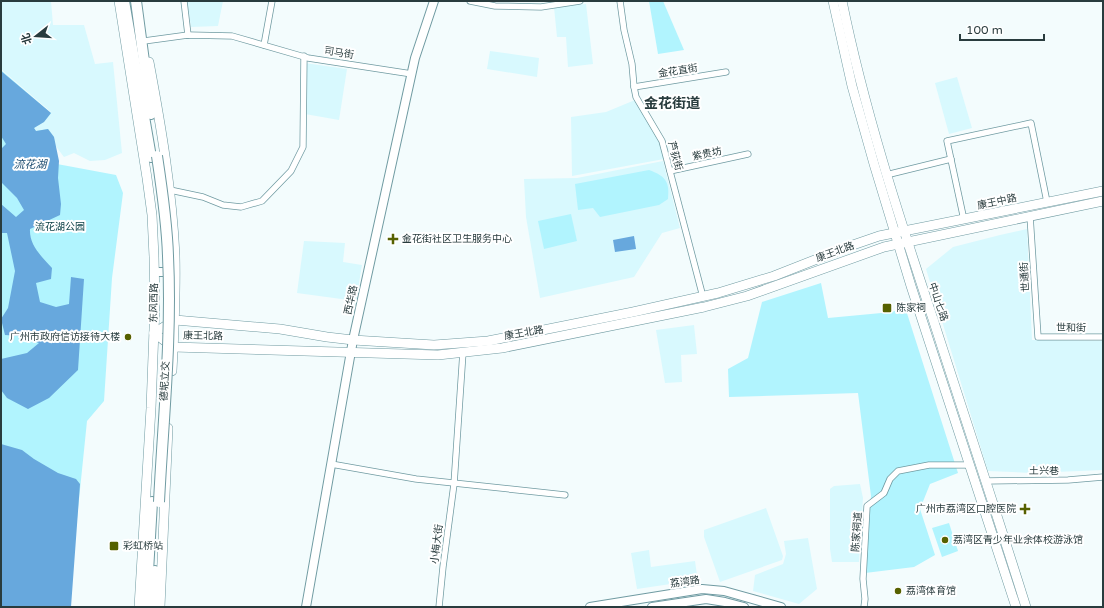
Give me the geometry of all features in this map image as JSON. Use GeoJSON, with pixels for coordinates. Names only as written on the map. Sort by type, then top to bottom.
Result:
{"type":"FeatureCollection","features":[{"type":"Feature","properties":{"kind":"highway"},"geometry":{"type":"LineString","coordinates":[[124,1],[154,157]]}},
{"type":"Feature","properties":{"kind":"highway","name":"东风西路"},"geometry":{"type":"LineString","coordinates":[[136,6],[154,157]]}},
{"type":"Feature","properties":{"kind":"highway","name":"德坭立交"},"geometry":{"type":"LineString","coordinates":[[141,606],[162,296],[160,224],[154,157]]}},
{"type":"Feature","properties":{"kind":"highway","name":"德坭立交"},"geometry":{"type":"LineString","coordinates":[[154,157],[166,230],[169,290],[154,607]]}},
{"type":"Feature","properties":{"kind":"main road","name":"东风西路"},"geometry":{"type":"LineString","coordinates":[[119,1],[152,215],[155,272],[151,408],[141,606]]}},
{"type":"Feature","properties":{"kind":"main road","name":"西华路"},"geometry":{"type":"LineString","coordinates":[[306,607],[350,352],[415,58],[434,1]]}},
{"type":"Feature","properties":{"kind":"main road","name":"中山七路"},"geometry":{"type":"LineString","coordinates":[[833,1],[846,61],[861,119],[900,232],[970,465],[1016,607]]}},
{"type":"Feature","properties":{"kind":"main road","name":"中山七路"},"geometry":{"type":"LineString","coordinates":[[842,1],[857,72],[886,174],[900,232]]}},
{"type":"Feature","properties":{"kind":"main road","name":"东风西路"},"geometry":{"type":"LineString","coordinates":[[136,6],[161,130],[170,190],[174,240],[175,320],[169,409],[160,607]]}},
{"type":"Feature","properties":{"kind":"main road","name":"康王中路"},"geometry":{"type":"LineString","coordinates":[[900,232],[1103,191]]}},
{"type":"Feature","properties":{"kind":"main road","name":"康王中路"},"geometry":{"type":"LineString","coordinates":[[903,242],[1103,201]]}},
{"type":"Feature","properties":{"kind":"main road","name":"康王北路"},"geometry":{"type":"LineString","coordinates":[[900,232],[856,244],[761,281],[703,297],[519,336],[488,341],[434,344],[353,340],[327,338],[280,330],[175,320],[154,333],[173,347],[438,355],[517,346],[711,306],[747,296],[872,250],[903,242]]}},
{"type":"Feature","properties":{"kind":"main road"},"geometry":{"type":"LineString","coordinates":[[155,272],[175,272]]}},
{"type":"Feature","properties":{"kind":"main road","name":"中山七路"},"geometry":{"type":"LineString","coordinates":[[915,284],[985,481],[1026,607]]}},
{"type":"Feature","properties":{"kind":"main road"},"geometry":{"type":"LineString","coordinates":[[374,353],[369,347],[370,344],[375,341]]}},
{"type":"Feature","properties":{"kind":"main road"},"geometry":{"type":"LineString","coordinates":[[151,408],[169,409]]}},
{"type":"Feature","properties":{"kind":"main road"},"geometry":{"type":"LineString","coordinates":[[146,490],[165,491]]}},
{"type":"Feature","properties":{"kind":"main road","name":"荔湾路"},"geometry":{"type":"LineString","coordinates":[[590,607],[702,589],[724,591],[782,607]]}},
{"type":"Feature","properties":{"kind":"main road","name":"荔湾路"},"geometry":{"type":"LineString","coordinates":[[652,607],[725,602],[744,607]]}},
{"type":"Feature","properties":{"kind":"street"},"geometry":{"type":"LineString","coordinates":[[184,1],[188,35]]}},
{"type":"Feature","properties":{"kind":"street"},"geometry":{"type":"LineString","coordinates":[[264,45],[272,1]]}},
{"type":"Feature","properties":{"kind":"street"},"geometry":{"type":"LineString","coordinates":[[470,1],[495,6],[541,7],[580,1]]}},
{"type":"Feature","properties":{"kind":"street","name":"芦荻街"},"geometry":{"type":"LineString","coordinates":[[620,1],[624,30],[632,64],[634,87],[639,103],[662,141],[703,297]]}},
{"type":"Feature","properties":{"kind":"street","name":"司马街"},"geometry":{"type":"LineString","coordinates":[[144,41],[188,35],[232,36],[304,56],[412,74]]}},
{"type":"Feature","properties":{"kind":"street"},"geometry":{"type":"LineString","coordinates":[[170,190],[203,197],[223,205],[241,207],[262,201],[291,170],[303,147],[304,56]]}},
{"type":"Feature","properties":{"kind":"street","name":"金花直街"},"geometry":{"type":"LineString","coordinates":[[634,87],[726,72]]}},
{"type":"Feature","properties":{"kind":"street"},"geometry":{"type":"LineString","coordinates":[[964,220],[947,140],[1031,123],[1047,202]]}},
{"type":"Feature","properties":{"kind":"street","name":"紫贵坊"},"geometry":{"type":"LineString","coordinates":[[670,171],[748,154]]}},
{"type":"Feature","properties":{"kind":"street"},"geometry":{"type":"LineString","coordinates":[[886,174],[951,159]]}},
{"type":"Feature","properties":{"kind":"street","name":"世通街"},"geometry":{"type":"LineString","coordinates":[[1030,216],[1038,337]]}},
{"type":"Feature","properties":{"kind":"street","name":"世和街"},"geometry":{"type":"LineString","coordinates":[[1038,337],[1103,338]]}},
{"type":"Feature","properties":{"kind":"street","name":"小梅大街"},"geometry":{"type":"LineString","coordinates":[[439,607],[454,484],[463,352]]}},
{"type":"Feature","properties":{"kind":"street"},"geometry":{"type":"LineString","coordinates":[[331,464],[416,479],[565,495]]}},
{"type":"Feature","properties":{"kind":"street","name":"陈家祠道"},"geometry":{"type":"LineString","coordinates":[[864,607],[865,599],[863,579],[867,506],[884,492],[890,479],[898,471],[929,466],[970,465]]}},
{"type":"Feature","properties":{"kind":"street","name":"土兴巷"},"geometry":{"type":"LineString","coordinates":[[985,481],[1068,480],[1103,477]]}},
{"type":"Feature","properties":{"kind":"shaded area"},"geometry":{"type":"Polygon","coordinates":[[[1,1],[51,1],[53,25],[84,25],[95,64],[113,62],[122,153],[105,160],[90,161],[74,153],[64,157],[55,145],[54,137],[35,131],[34,128],[44,122],[51,112],[1,69],[1,1]]]}},
{"type":"Feature","properties":{"kind":"shaded area"},"geometry":{"type":"Polygon","coordinates":[[[187,1],[223,1],[218,26],[191,27],[187,1]]]}},
{"type":"Feature","properties":{"kind":"shaded area"},"geometry":{"type":"Polygon","coordinates":[[[586,4],[593,64],[568,67],[566,37],[557,37],[554,7],[586,4]]]}},
{"type":"Feature","properties":{"kind":"shaded area"},"geometry":{"type":"Polygon","coordinates":[[[490,51],[539,58],[537,77],[487,69],[490,51]]]}},
{"type":"Feature","properties":{"kind":"shaded area"},"geometry":{"type":"Polygon","coordinates":[[[305,63],[347,69],[339,120],[305,114],[305,63]]]}},
{"type":"Feature","properties":{"kind":"shaded area"},"geometry":{"type":"Polygon","coordinates":[[[957,77],[972,128],[949,134],[935,83],[957,77]]]}},
{"type":"Feature","properties":{"kind":"shaded area"},"geometry":{"type":"Polygon","coordinates":[[[635,100],[659,141],[664,159],[572,176],[571,117],[606,112],[635,100]]]}},
{"type":"Feature","properties":{"kind":"shaded area"},"geometry":{"type":"Polygon","coordinates":[[[663,161],[680,228],[662,233],[634,277],[540,298],[526,217],[524,179],[577,178],[663,161]]]}},
{"type":"Feature","properties":{"kind":"shaded area"},"geometry":{"type":"Polygon","coordinates":[[[1027,229],[1032,340],[1103,341],[1103,470],[1032,473],[988,471],[926,269],[953,247],[1027,229]]]}},
{"type":"Feature","properties":{"kind":"shaded area"},"geometry":{"type":"Polygon","coordinates":[[[304,241],[345,243],[343,262],[362,265],[356,301],[297,293],[304,241]]]}},
{"type":"Feature","properties":{"kind":"shaded area"},"geometry":{"type":"Polygon","coordinates":[[[694,325],[697,354],[681,355],[682,382],[665,383],[656,330],[694,325]]]}},
{"type":"Feature","properties":{"kind":"shaded area"},"geometry":{"type":"Polygon","coordinates":[[[860,484],[863,498],[859,562],[832,562],[830,549],[830,489],[834,486],[860,484]]]}},
{"type":"Feature","properties":{"kind":"shaded area"},"geometry":{"type":"Polygon","coordinates":[[[766,508],[783,556],[782,560],[720,582],[704,537],[704,530],[766,508]]]}},
{"type":"Feature","properties":{"kind":"shaded area"},"geometry":{"type":"Polygon","coordinates":[[[808,538],[817,589],[799,604],[753,591],[755,575],[783,564],[786,554],[784,541],[808,538]]]}},
{"type":"Feature","properties":{"kind":"shaded area"},"geometry":{"type":"Polygon","coordinates":[[[649,550],[651,567],[695,561],[697,575],[691,581],[637,589],[631,553],[649,550]]]}},
{"type":"Feature","properties":{"kind":"green space"},"geometry":{"type":"Polygon","coordinates":[[[649,1],[663,1],[684,50],[658,54],[649,1]]]}},
{"type":"Feature","properties":{"kind":"green space","name":"流花湖公园"},"geometry":{"type":"Polygon","coordinates":[[[1,70],[51,113],[44,122],[34,128],[36,131],[48,129],[54,137],[57,164],[116,175],[123,193],[112,278],[104,401],[87,421],[68,607],[1,607],[1,70]]]}},
{"type":"Feature","properties":{"kind":"green space"},"geometry":{"type":"Polygon","coordinates":[[[649,170],[663,177],[667,183],[668,199],[659,205],[600,217],[593,208],[578,210],[575,184],[649,170]]]}},
{"type":"Feature","properties":{"kind":"green space"},"geometry":{"type":"Polygon","coordinates":[[[571,214],[577,241],[544,249],[538,221],[571,214]]]}},
{"type":"Feature","properties":{"kind":"green space"},"geometry":{"type":"Polygon","coordinates":[[[821,283],[828,318],[892,312],[905,307],[958,473],[930,484],[920,509],[935,555],[914,567],[865,573],[871,496],[858,393],[729,397],[728,369],[748,358],[762,302],[821,283]]]}},
{"type":"Feature","properties":{"kind":"green space","name":"荔湾区青少年业余体校游泳馆"},"geometry":{"type":"Polygon","coordinates":[[[949,523],[958,551],[942,557],[932,528],[949,523]]]}},
{"type":"Feature","properties":{"kind":"water","name":"流花湖"},"geometry":{"type":"Polygon","coordinates":[[[1,71],[51,113],[44,122],[34,128],[36,131],[48,129],[54,137],[59,161],[58,178],[61,204],[60,215],[30,229],[31,240],[40,255],[52,268],[51,279],[36,283],[40,302],[56,307],[69,304],[71,277],[84,279],[78,370],[49,398],[28,409],[7,398],[1,390],[1,359],[27,353],[39,343],[19,336],[5,335],[1,319],[8,308],[15,271],[7,233],[1,233],[1,204],[16,217],[24,210],[17,198],[1,182],[1,149],[6,144],[1,136],[1,71]]]}},
{"type":"Feature","properties":{"kind":"water"},"geometry":{"type":"Polygon","coordinates":[[[634,236],[636,249],[615,252],[613,240],[634,236]]]}},
{"type":"Feature","properties":{"kind":"water"},"geometry":{"type":"Polygon","coordinates":[[[1,444],[22,450],[58,473],[76,479],[80,484],[71,607],[1,607],[1,444]]]}},
{"type":"Feature","properties":{"kind":"place","name":"金花街社区卫生服务中心"},"geometry":{"type":"Point","coordinates":[393,239]}},
{"type":"Feature","properties":{"kind":"place","name":"陈家祠"},"geometry":{"type":"Point","coordinates":[887,308]}},
{"type":"Feature","properties":{"kind":"place","name":"广州市政府信访接待大楼"},"geometry":{"type":"Point","coordinates":[128,337]}},
{"type":"Feature","properties":{"kind":"place","name":"广州市荔湾区口腔医院"},"geometry":{"type":"Point","coordinates":[1025,509]}},
{"type":"Feature","properties":{"kind":"place","name":"荔湾区青少年业余体校游泳馆"},"geometry":{"type":"Point","coordinates":[945,540]}},
{"type":"Feature","properties":{"kind":"place","name":"彩虹桥站"},"geometry":{"type":"Point","coordinates":[114,546]}},
{"type":"Feature","properties":{"kind":"place","name":"荔湾体育馆"},"geometry":{"type":"Point","coordinates":[898,591]}},
{"type":"Feature","properties":{"kind":"district","name":"金花街道"},"geometry":{"type":"Point","coordinates":[672,103]}}]}
